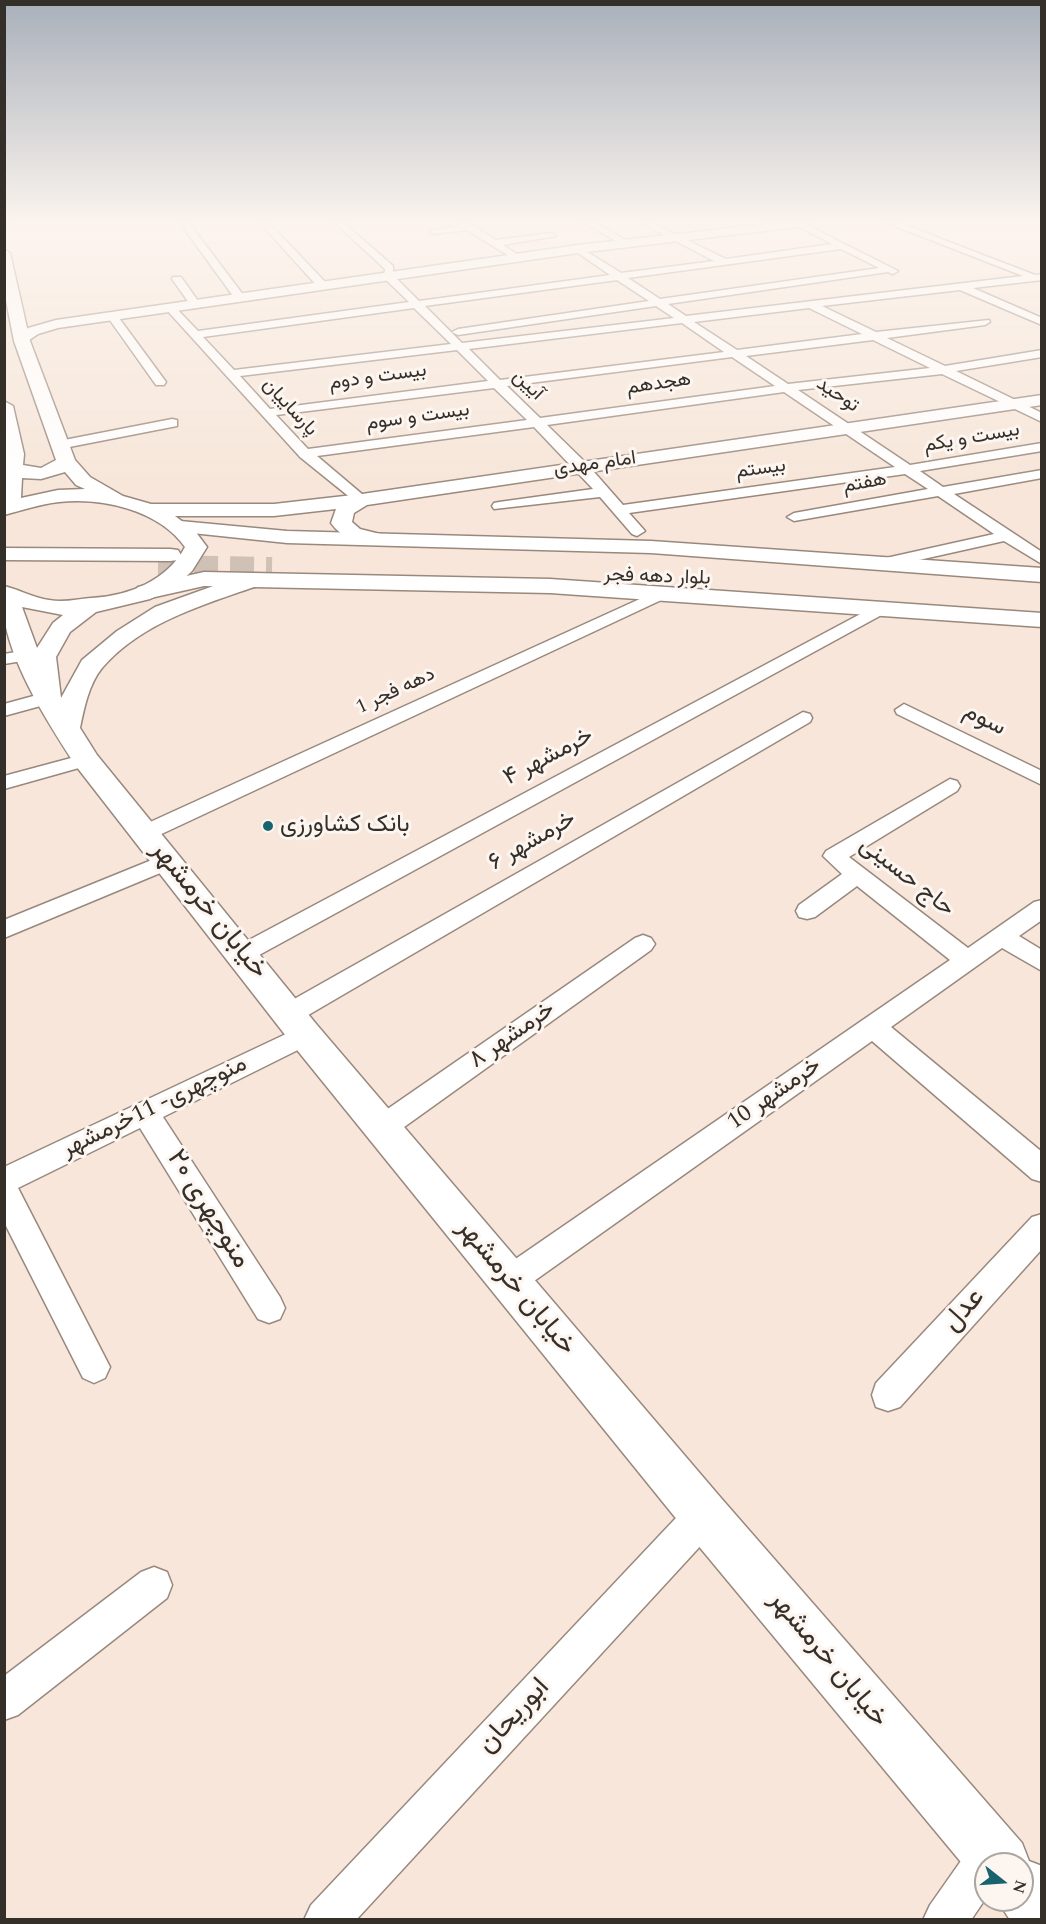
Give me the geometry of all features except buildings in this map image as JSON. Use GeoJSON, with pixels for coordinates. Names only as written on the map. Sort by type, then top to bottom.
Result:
{"type":"FeatureCollection","features":[{"type":"Feature","properties":{"kind":"main road"},"geometry":{"type":"LineString","coordinates":[[18,315],[22,341],[63,453],[83,481],[139,508],[169,519],[189,534],[196,547],[187,565],[167,582],[146,592]]}},
{"type":"Feature","properties":{"kind":"main road","name":"امام مهدی"},"geometry":{"type":"LineString","coordinates":[[139,508],[274,510],[362,500],[1041,400]]}},
{"type":"Feature","properties":{"kind":"main road"},"geometry":{"type":"LineString","coordinates":[[4,406],[15,454],[9,471],[8,508],[36,499],[78,495],[139,508]]}},
{"type":"Feature","properties":{"kind":"main road"},"geometry":{"type":"LineString","coordinates":[[9,471],[41,473],[61,467],[63,453]]}},
{"type":"Feature","properties":{"kind":"main road"},"geometry":{"type":"LineString","coordinates":[[362,500],[345,510],[341,523],[353,534],[377,539],[651,547],[1041,575]]}},
{"type":"Feature","properties":{"kind":"main road"},"geometry":{"type":"LineString","coordinates":[[180,527],[279,554],[377,539]]}},
{"type":"Feature","properties":{"kind":"main road"},"geometry":{"type":"LineString","coordinates":[[249,581],[239,572],[238,558],[246,549],[260,544],[279,554]]}},
{"type":"Feature","properties":{"kind":"main road"},"geometry":{"type":"LineString","coordinates":[[4,554],[81,560],[164,561]]}},
{"type":"Feature","properties":{"kind":"main road","name":"بلوار دهه فجر"},"geometry":{"type":"LineString","coordinates":[[279,554],[702,565],[1041,591]]}},
{"type":"Feature","properties":{"kind":"main road","name":"بلوار دهه فجر"},"geometry":{"type":"LineString","coordinates":[[279,554],[688,578],[1041,605]]}},
{"type":"Feature","properties":{"kind":"main road"},"geometry":{"type":"LineString","coordinates":[[4,565],[81,560]]}},
{"type":"Feature","properties":{"kind":"main road"},"geometry":{"type":"LineString","coordinates":[[5,593],[50,607],[91,605],[204,579],[550,586],[666,592],[1041,620]]}},
{"type":"Feature","properties":{"kind":"main road"},"geometry":{"type":"LineString","coordinates":[[67,730],[73,700],[91,664],[125,636],[163,612],[249,581]]}},
{"type":"Feature","properties":{"kind":"main road","name":"خیابان خرمشهر"},"geometry":{"type":"LineString","coordinates":[[5,593],[16,657],[67,730],[157,847],[297,1024],[509,1281],[704,1515],[991,1852]]}},
{"type":"Feature","properties":{"kind":"main road"},"geometry":{"type":"LineString","coordinates":[[67,730],[44,657],[61,628],[91,605]]}},
{"type":"Feature","properties":{"kind":"street"},"geometry":{"type":"LineString","coordinates":[[22,341],[33,331],[56,324],[135,313]]}},
{"type":"Feature","properties":{"kind":"street","name":"پارساییان"},"geometry":{"type":"LineString","coordinates":[[174,313],[305,454],[362,500]]}},
{"type":"Feature","properties":{"kind":"street"},"geometry":{"type":"LineString","coordinates":[[195,335],[353,313]]}},
{"type":"Feature","properties":{"kind":"street","name":"آیین"},"geometry":{"type":"LineString","coordinates":[[425,313],[582,467],[637,531]]}},
{"type":"Feature","properties":{"kind":"street"},"geometry":{"type":"LineString","coordinates":[[446,334],[592,313]]}},
{"type":"Feature","properties":{"kind":"street","name":"توحید"},"geometry":{"type":"LineString","coordinates":[[674,313],[1009,535],[1041,559]]}},
{"type":"Feature","properties":{"kind":"street"},"geometry":{"type":"LineString","coordinates":[[231,374],[750,313]]}},
{"type":"Feature","properties":{"kind":"street"},"geometry":{"type":"LineString","coordinates":[[826,313],[1041,418]]}},
{"type":"Feature","properties":{"kind":"street"},"geometry":{"type":"LineString","coordinates":[[1020,313],[1041,322]]}},
{"type":"Feature","properties":{"kind":"street"},"geometry":{"type":"LineString","coordinates":[[18,315],[25,320],[56,324]]}},
{"type":"Feature","properties":{"kind":"street"},"geometry":{"type":"LineString","coordinates":[[112,316],[160,381]]}},
{"type":"Feature","properties":{"kind":"street","name":"بیست و دوم"},"geometry":{"type":"LineString","coordinates":[[265,413],[495,382],[985,322]]}},
{"type":"Feature","properties":{"kind":"street"},"geometry":{"type":"LineString","coordinates":[[943,370],[1041,353]]}},
{"type":"Feature","properties":{"kind":"street","name":"هجدهم"},"geometry":{"type":"LineString","coordinates":[[536,421],[943,370]]}},
{"type":"Feature","properties":{"kind":"street","name":"بیست و سوم"},"geometry":{"type":"LineString","coordinates":[[305,454],[536,421]]}},
{"type":"Feature","properties":{"kind":"street"},"geometry":{"type":"LineString","coordinates":[[63,453],[172,423]]}},
{"type":"Feature","properties":{"kind":"street","name":"بیست و یکم"},"geometry":{"type":"LineString","coordinates":[[909,469],[1041,447]]}},
{"type":"Feature","properties":{"kind":"street","name":"بیستم"},"geometry":{"type":"LineString","coordinates":[[619,510],[909,469]]}},
{"type":"Feature","properties":{"kind":"street","name":"هفتم"},"geometry":{"type":"LineString","coordinates":[[794,517],[1041,474]]}},
{"type":"Feature","properties":{"kind":"street"},"geometry":{"type":"LineString","coordinates":[[499,506],[603,492]]}},
{"type":"Feature","properties":{"kind":"street"},"geometry":{"type":"LineString","coordinates":[[883,563],[1009,535]]}},
{"type":"Feature","properties":{"kind":"street","name":"دهه فجر 1"},"geometry":{"type":"LineString","coordinates":[[4,930],[157,847],[666,592]]}},
{"type":"Feature","properties":{"kind":"street","name":"خرمشهر ۴"},"geometry":{"type":"LineString","coordinates":[[242,954],[881,608]]}},
{"type":"Feature","properties":{"kind":"street"},"geometry":{"type":"LineString","coordinates":[[4,710],[67,730]]}},
{"type":"Feature","properties":{"kind":"street","name":"سوم"},"geometry":{"type":"LineString","coordinates":[[904,710],[1041,779]]}},
{"type":"Feature","properties":{"kind":"street","name":"خرمشهر ۶"},"geometry":{"type":"LineString","coordinates":[[297,1024],[803,718]]}},
{"type":"Feature","properties":{"kind":"street"},"geometry":{"type":"LineString","coordinates":[[4,783],[67,730]]}},
{"type":"Feature","properties":{"kind":"street","name":"حاج حسینی"},"geometry":{"type":"LineString","coordinates":[[950,786],[834,856],[967,960]]}},
{"type":"Feature","properties":{"kind":"street"},"geometry":{"type":"LineString","coordinates":[[807,910],[857,874]]}},
{"type":"Feature","properties":{"kind":"street","name":"خرمشهر 10"},"geometry":{"type":"LineString","coordinates":[[509,1281],[1041,908]]}},
{"type":"Feature","properties":{"kind":"street"},"geometry":{"type":"LineString","coordinates":[[1002,936],[1041,963]]}},
{"type":"Feature","properties":{"kind":"street","name":"خرمشهر ۸"},"geometry":{"type":"LineString","coordinates":[[383,1127],[643,944]]}},
{"type":"Feature","properties":{"kind":"street","name":"منوچهری- 11خرمشهر"},"geometry":{"type":"LineString","coordinates":[[4,1180],[145,1112],[297,1024]]}},
{"type":"Feature","properties":{"kind":"street"},"geometry":{"type":"LineString","coordinates":[[872,1026],[1041,1170]]}},
{"type":"Feature","properties":{"kind":"street","name":"منوچهری ۲۰"},"geometry":{"type":"LineString","coordinates":[[145,1112],[269,1308]]}},
{"type":"Feature","properties":{"kind":"street"},"geometry":{"type":"LineString","coordinates":[[4,1191],[94,1367]]}},
{"type":"Feature","properties":{"kind":"street","name":"عدل"},"geometry":{"type":"LineString","coordinates":[[888,1395],[1041,1227]]}},
{"type":"Feature","properties":{"kind":"street","name":"ابوریحان"},"geometry":{"type":"LineString","coordinates":[[326,1920],[704,1515]]}},
{"type":"Feature","properties":{"kind":"street"},"geometry":{"type":"LineString","coordinates":[[4,1701],[154,1585]]}},
{"type":"Feature","properties":{"kind":"street"},"geometry":{"type":"LineString","coordinates":[[945,1920],[974,1895]]}},
{"type":"Feature","properties":{"kind":"tunnel"},"geometry":{"type":"LineString","coordinates":[[158,567],[272,569]]}},
{"type":"Feature","properties":{"kind":"place","name":"بانک کشاورزی"},"geometry":{"type":"Point","coordinates":[268,826]}}]}
